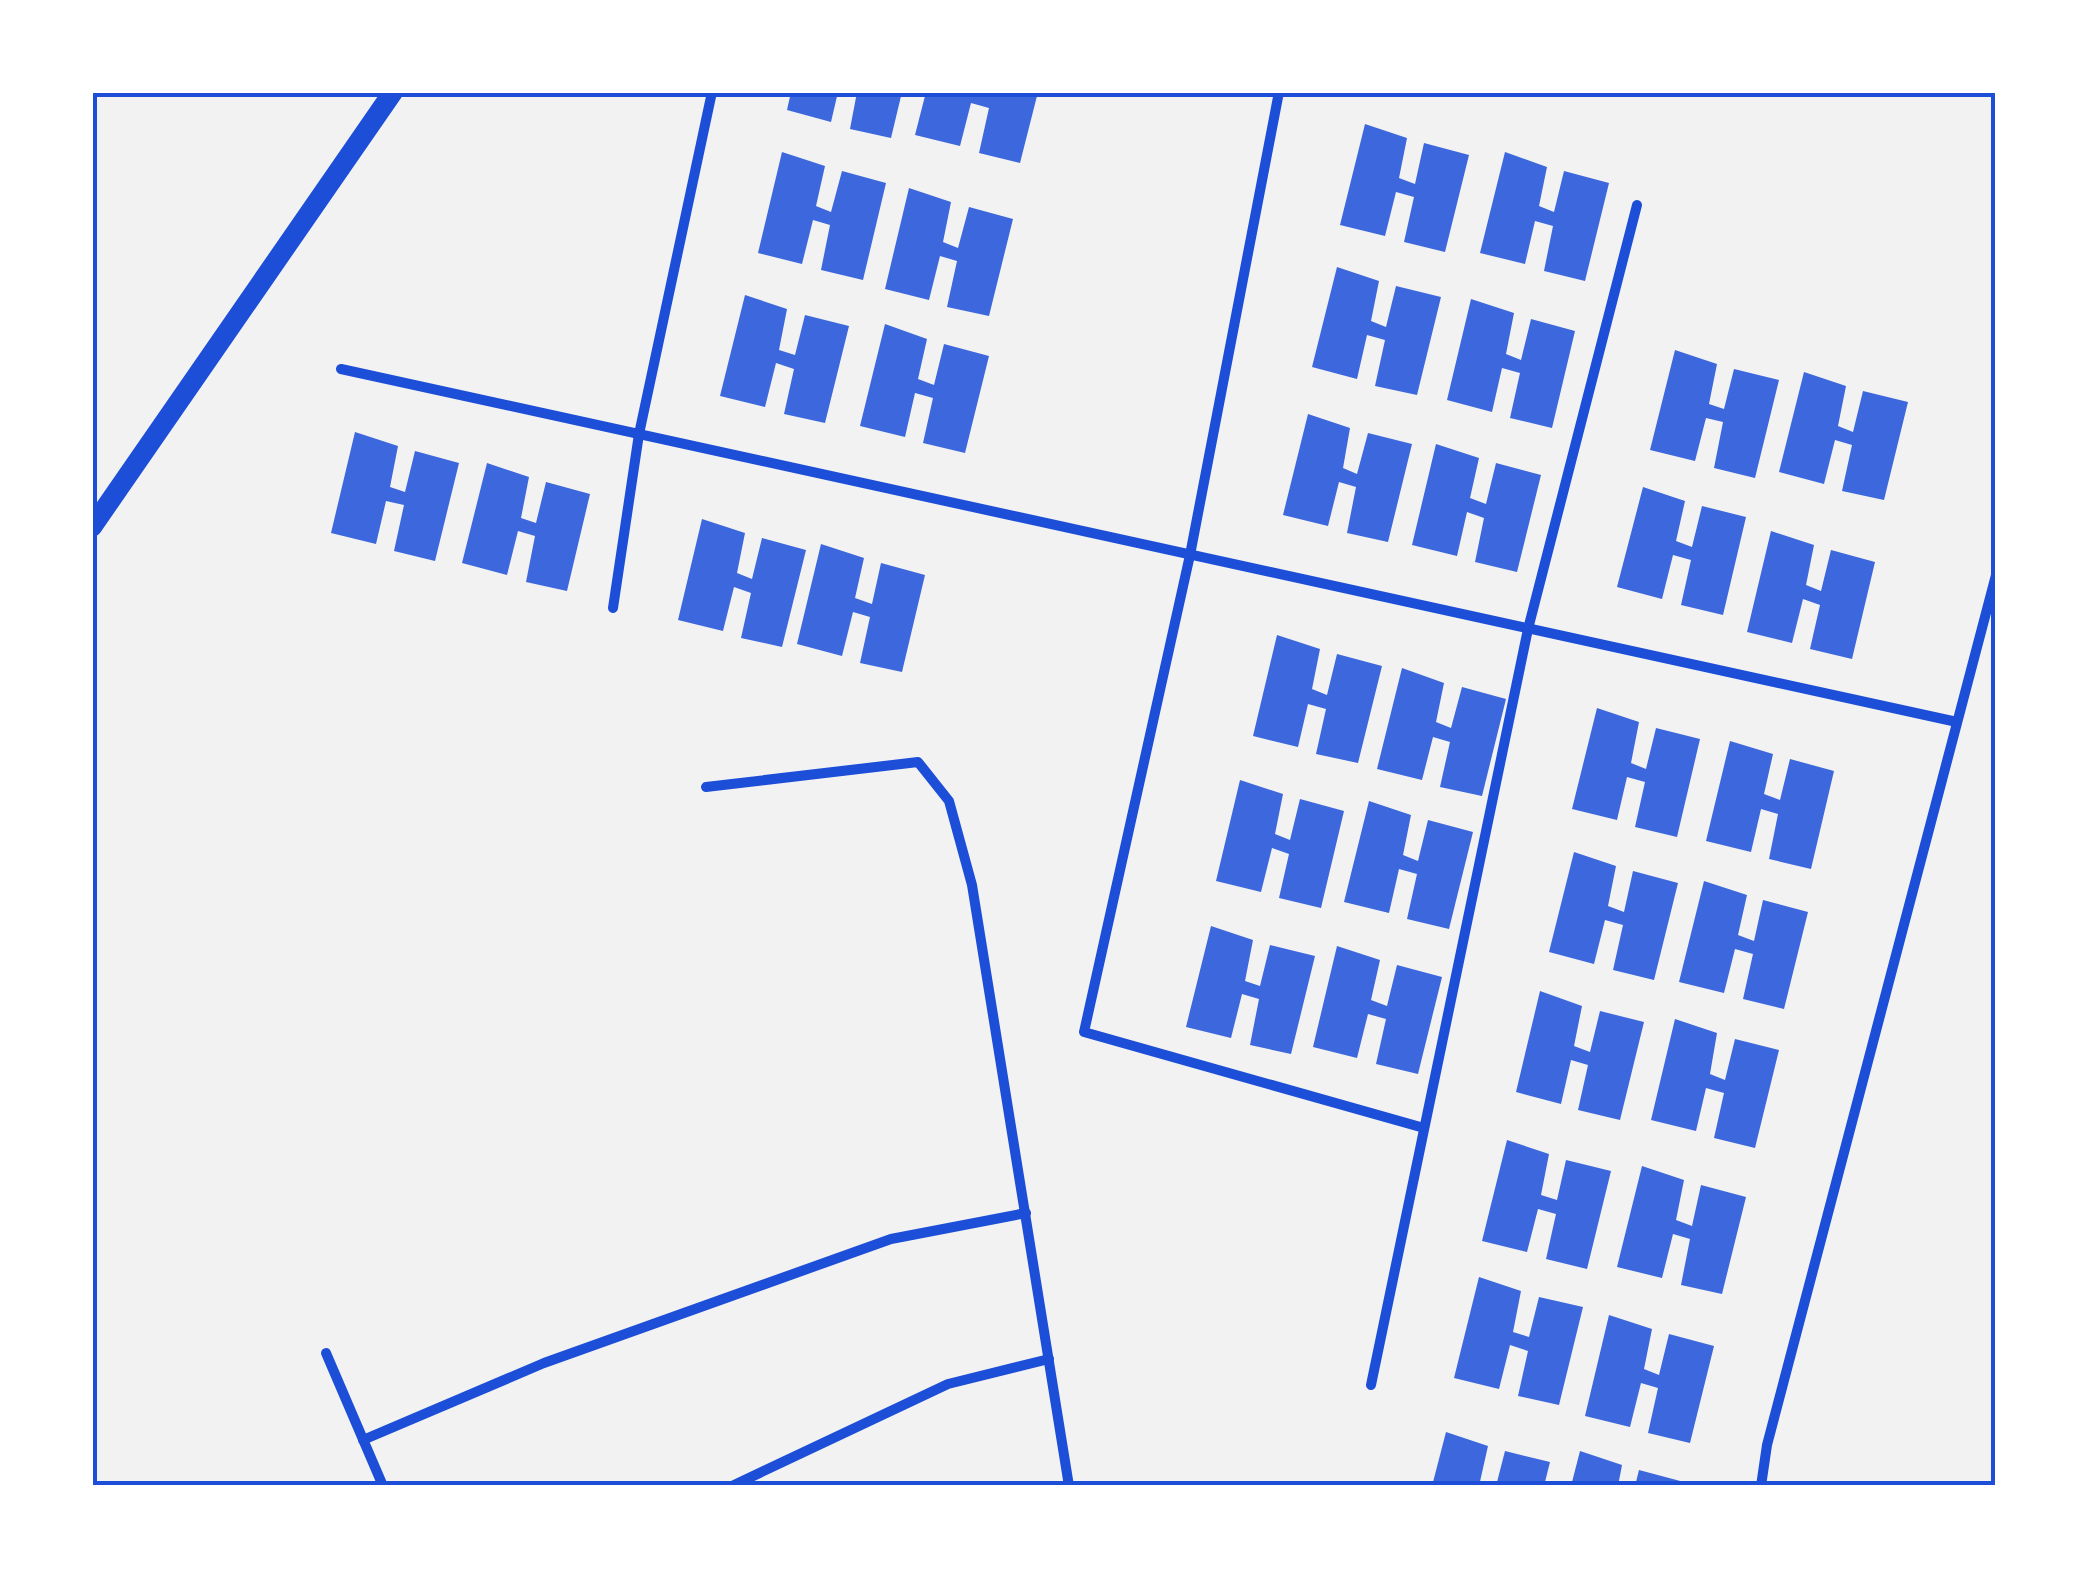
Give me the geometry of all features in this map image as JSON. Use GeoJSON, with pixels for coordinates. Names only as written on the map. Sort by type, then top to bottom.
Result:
{"type":"FeatureCollection","features":[{"type":"Feature","properties":{"kind":"main road"},"geometry":{"type":"LineString","coordinates":[[92,527],[393,92]]}},
{"type":"Feature","properties":{"kind":"street"},"geometry":{"type":"LineString","coordinates":[[613,608],[640,434],[712,92]]}},
{"type":"Feature","properties":{"kind":"street"},"geometry":{"type":"LineString","coordinates":[[1280,92],[1190,555],[1084,1032],[1424,1128]]}},
{"type":"Feature","properties":{"kind":"street"},"geometry":{"type":"LineString","coordinates":[[1371,1385],[1528,629],[1636,204]]}},
{"type":"Feature","properties":{"kind":"street"},"geometry":{"type":"LineString","coordinates":[[341,369],[1957,722]]}},
{"type":"Feature","properties":{"kind":"street"},"geometry":{"type":"LineString","coordinates":[[1761,1486],[1767,1446],[1996,575]]}},
{"type":"Feature","properties":{"kind":"street"},"geometry":{"type":"LineString","coordinates":[[706,787],[918,762],[949,801],[972,885],[1070,1486]]}},
{"type":"Feature","properties":{"kind":"street"},"geometry":{"type":"LineString","coordinates":[[364,1440],[544,1363],[891,1239],[1026,1213]]}},
{"type":"Feature","properties":{"kind":"street"},"geometry":{"type":"LineString","coordinates":[[326,1353],[383,1486]]}},
{"type":"Feature","properties":{"kind":"street"},"geometry":{"type":"LineString","coordinates":[[732,1486],[948,1384],[1049,1359]]}},
{"type":"Feature","properties":{"kind":"building"},"geometry":{"type":"Polygon","coordinates":[[[791,92],[838,92],[831,122],[787,110],[791,92]]]}},
{"type":"Feature","properties":{"kind":"building"},"geometry":{"type":"Polygon","coordinates":[[[857,92],[902,92],[891,138],[850,129],[857,92]]]}},
{"type":"Feature","properties":{"kind":"building"},"geometry":{"type":"Polygon","coordinates":[[[926,92],[1038,92],[1020,163],[979,153],[989,108],[971,103],[960,146],[915,135],[926,92]]]}},
{"type":"Feature","properties":{"kind":"building"},"geometry":{"type":"Polygon","coordinates":[[[1365,124],[1407,138],[1399,178],[1415,184],[1424,143],[1469,155],[1445,252],[1404,242],[1414,197],[1396,192],[1385,236],[1340,225],[1365,124]]]}},
{"type":"Feature","properties":{"kind":"building"},"geometry":{"type":"Polygon","coordinates":[[[782,152],[825,166],[816,206],[831,212],[842,171],[886,183],[863,280],[821,270],[830,225],[813,220],[802,264],[758,253],[782,152]]]}},
{"type":"Feature","properties":{"kind":"building"},"geometry":{"type":"Polygon","coordinates":[[[1505,152],[1547,167],[1539,206],[1554,212],[1564,171],[1609,183],[1585,281],[1544,271],[1553,226],[1535,221],[1525,264],[1480,253],[1505,152]]]}},
{"type":"Feature","properties":{"kind":"building"},"geometry":{"type":"Polygon","coordinates":[[[909,188],[951,202],[943,242],[958,248],[969,207],[1013,219],[989,316],[947,307],[957,261],[940,256],[929,300],[885,289],[909,188]]]}},
{"type":"Feature","properties":{"kind":"building"},"geometry":{"type":"Polygon","coordinates":[[[1337,267],[1379,281],[1371,321],[1386,327],[1396,286],[1441,297],[1417,395],[1375,386],[1385,340],[1367,335],[1357,379],[1312,367],[1337,267]]]}},
{"type":"Feature","properties":{"kind":"building"},"geometry":{"type":"Polygon","coordinates":[[[745,295],[787,309],[779,350],[795,355],[805,315],[849,326],[825,423],[784,414],[794,369],[776,363],[765,407],[720,396],[745,295]]]}},
{"type":"Feature","properties":{"kind":"building"},"geometry":{"type":"Polygon","coordinates":[[[1471,299],[1514,313],[1506,354],[1521,360],[1531,319],[1575,331],[1552,428],[1510,418],[1520,373],[1502,368],[1492,412],[1447,400],[1471,299]]]}},
{"type":"Feature","properties":{"kind":"building"},"geometry":{"type":"Polygon","coordinates":[[[885,324],[927,339],[918,379],[934,385],[944,344],[989,356],[965,453],[923,443],[933,398],[915,393],[905,437],[860,426],[885,324]]]}},
{"type":"Feature","properties":{"kind":"building"},"geometry":{"type":"Polygon","coordinates":[[[1675,350],[1717,364],[1709,404],[1724,409],[1734,369],[1779,380],[1755,478],[1714,468],[1723,422],[1706,418],[1695,461],[1650,450],[1675,350]]]}},
{"type":"Feature","properties":{"kind":"building"},"geometry":{"type":"Polygon","coordinates":[[[1804,372],[1846,386],[1838,426],[1853,432],[1863,391],[1908,402],[1884,500],[1842,491],[1852,445],[1835,440],[1824,484],[1779,472],[1804,372]]]}},
{"type":"Feature","properties":{"kind":"building"},"geometry":{"type":"Polygon","coordinates":[[[1308,414],[1350,428],[1343,468],[1357,474],[1368,433],[1412,444],[1388,542],[1347,533],[1356,487],[1339,482],[1328,526],[1283,515],[1308,414]]]}},
{"type":"Feature","properties":{"kind":"building"},"geometry":{"type":"Polygon","coordinates":[[[355,432],[398,446],[390,487],[405,492],[415,451],[459,463],[435,561],[394,551],[404,505],[386,501],[376,544],[331,533],[355,432]]]}},
{"type":"Feature","properties":{"kind":"building"},"geometry":{"type":"Polygon","coordinates":[[[1436,444],[1479,458],[1470,498],[1486,504],[1496,463],[1541,475],[1517,572],[1475,562],[1484,518],[1467,512],[1457,556],[1412,545],[1436,444]]]}},
{"type":"Feature","properties":{"kind":"building"},"geometry":{"type":"Polygon","coordinates":[[[487,463],[529,477],[521,518],[536,523],[546,482],[590,494],[567,591],[526,582],[535,536],[518,531],[507,575],[462,563],[487,463]]]}},
{"type":"Feature","properties":{"kind":"building"},"geometry":{"type":"Polygon","coordinates":[[[1643,487],[1685,501],[1676,541],[1692,547],[1702,506],[1746,517],[1723,615],[1681,605],[1691,560],[1673,555],[1662,599],[1617,587],[1643,487]]]}},
{"type":"Feature","properties":{"kind":"building"},"geometry":{"type":"Polygon","coordinates":[[[702,519],[745,533],[737,573],[752,579],[762,538],[806,550],[782,647],[741,638],[751,593],[734,587],[723,631],[678,620],[702,519]]]}},
{"type":"Feature","properties":{"kind":"building"},"geometry":{"type":"Polygon","coordinates":[[[1771,531],[1814,545],[1806,585],[1821,591],[1831,550],[1875,562],[1852,659],[1810,649],[1820,605],[1803,599],[1792,643],[1747,632],[1771,531]]]}},
{"type":"Feature","properties":{"kind":"building"},"geometry":{"type":"Polygon","coordinates":[[[821,544],[864,558],[855,598],[872,604],[881,563],[925,575],[902,672],[860,663],[870,617],[853,612],[842,656],[797,644],[821,544]]]}},
{"type":"Feature","properties":{"kind":"building"},"geometry":{"type":"Polygon","coordinates":[[[1277,635],[1320,649],[1312,689],[1327,695],[1337,654],[1382,666],[1358,763],[1316,754],[1326,709],[1308,704],[1298,747],[1253,736],[1277,635]]]}},
{"type":"Feature","properties":{"kind":"building"},"geometry":{"type":"Polygon","coordinates":[[[1402,668],[1444,683],[1436,722],[1451,728],[1462,687],[1506,699],[1482,796],[1440,787],[1450,742],[1433,737],[1422,780],[1377,769],[1402,668]]]}},
{"type":"Feature","properties":{"kind":"building"},"geometry":{"type":"Polygon","coordinates":[[[1597,708],[1639,722],[1631,763],[1646,769],[1656,728],[1700,739],[1677,837],[1635,827],[1645,782],[1627,777],[1617,820],[1572,809],[1597,708]]]}},
{"type":"Feature","properties":{"kind":"building"},"geometry":{"type":"Polygon","coordinates":[[[1730,741],[1773,754],[1764,794],[1780,800],[1790,759],[1834,771],[1811,869],[1769,859],[1778,814],[1761,809],[1751,852],[1706,841],[1730,741]]]}},
{"type":"Feature","properties":{"kind":"building"},"geometry":{"type":"Polygon","coordinates":[[[1240,780],[1283,794],[1275,834],[1290,840],[1300,799],[1344,811],[1321,908],[1279,898],[1289,854],[1272,848],[1261,892],[1216,881],[1240,780]]]}},
{"type":"Feature","properties":{"kind":"building"},"geometry":{"type":"Polygon","coordinates":[[[1369,801],[1411,815],[1403,855],[1418,861],[1428,820],[1473,832],[1449,929],[1407,919],[1417,874],[1399,869],[1389,913],[1344,902],[1369,801]]]}},
{"type":"Feature","properties":{"kind":"building"},"geometry":{"type":"Polygon","coordinates":[[[1574,852],[1616,866],[1608,906],[1624,912],[1633,871],[1678,883],[1654,980],[1613,970],[1623,925],[1605,920],[1594,964],[1549,952],[1574,852]]]}},
{"type":"Feature","properties":{"kind":"building"},"geometry":{"type":"Polygon","coordinates":[[[1704,881],[1747,895],[1738,935],[1754,941],[1763,900],[1808,912],[1784,1009],[1743,999],[1753,954],[1735,949],[1724,993],[1679,982],[1704,881]]]}},
{"type":"Feature","properties":{"kind":"building"},"geometry":{"type":"Polygon","coordinates":[[[1211,926],[1253,940],[1245,981],[1260,986],[1270,945],[1315,956],[1291,1054],[1250,1045],[1259,999],[1242,994],[1231,1038],[1186,1027],[1211,926]]]}},
{"type":"Feature","properties":{"kind":"building"},"geometry":{"type":"Polygon","coordinates":[[[1337,946],[1380,960],[1371,1000],[1387,1006],[1397,965],[1442,977],[1418,1074],[1376,1064],[1386,1019],[1368,1014],[1357,1058],[1313,1047],[1337,946]]]}},
{"type":"Feature","properties":{"kind":"building"},"geometry":{"type":"Polygon","coordinates":[[[1540,991],[1582,1006],[1574,1046],[1590,1052],[1600,1011],[1644,1022],[1620,1120],[1578,1110],[1588,1065],[1571,1060],[1561,1104],[1516,1092],[1540,991]]]}},
{"type":"Feature","properties":{"kind":"building"},"geometry":{"type":"Polygon","coordinates":[[[1675,1019],[1717,1033],[1710,1074],[1725,1080],[1735,1039],[1779,1050],[1755,1148],[1714,1138],[1724,1093],[1706,1088],[1696,1131],[1651,1120],[1675,1019]]]}},
{"type":"Feature","properties":{"kind":"building"},"geometry":{"type":"Polygon","coordinates":[[[1507,1140],[1549,1154],[1541,1195],[1557,1200],[1566,1160],[1611,1171],[1587,1269],[1546,1259],[1556,1214],[1538,1209],[1527,1252],[1482,1241],[1507,1140]]]}},
{"type":"Feature","properties":{"kind":"building"},"geometry":{"type":"Polygon","coordinates":[[[1642,1166],[1684,1180],[1676,1220],[1692,1226],[1701,1185],[1746,1197],[1722,1294],[1681,1285],[1690,1239],[1673,1234],[1662,1278],[1617,1267],[1642,1166]]]}},
{"type":"Feature","properties":{"kind":"building"},"geometry":{"type":"Polygon","coordinates":[[[1479,1277],[1521,1291],[1513,1332],[1529,1337],[1539,1297],[1583,1307],[1559,1405],[1518,1396],[1528,1351],[1510,1345],[1499,1389],[1454,1378],[1479,1277]]]}},
{"type":"Feature","properties":{"kind":"building"},"geometry":{"type":"Polygon","coordinates":[[[1609,1315],[1652,1329],[1644,1369],[1659,1375],[1669,1334],[1714,1346],[1690,1443],[1648,1433],[1658,1388],[1641,1383],[1630,1427],[1585,1416],[1609,1315]]]}},
{"type":"Feature","properties":{"kind":"building"},"geometry":{"type":"Polygon","coordinates":[[[1446,1432],[1488,1446],[1479,1486],[1432,1486],[1446,1432]]]}},
{"type":"Feature","properties":{"kind":"building"},"geometry":{"type":"Polygon","coordinates":[[[1505,1451],[1550,1462],[1544,1486],[1496,1486],[1505,1451]]]}},
{"type":"Feature","properties":{"kind":"building"},"geometry":{"type":"Polygon","coordinates":[[[1580,1451],[1622,1465],[1618,1486],[1571,1486],[1580,1451]]]}},
{"type":"Feature","properties":{"kind":"building"},"geometry":{"type":"Polygon","coordinates":[[[1639,1470],[1684,1482],[1683,1486],[1635,1486],[1639,1470]]]}}]}
